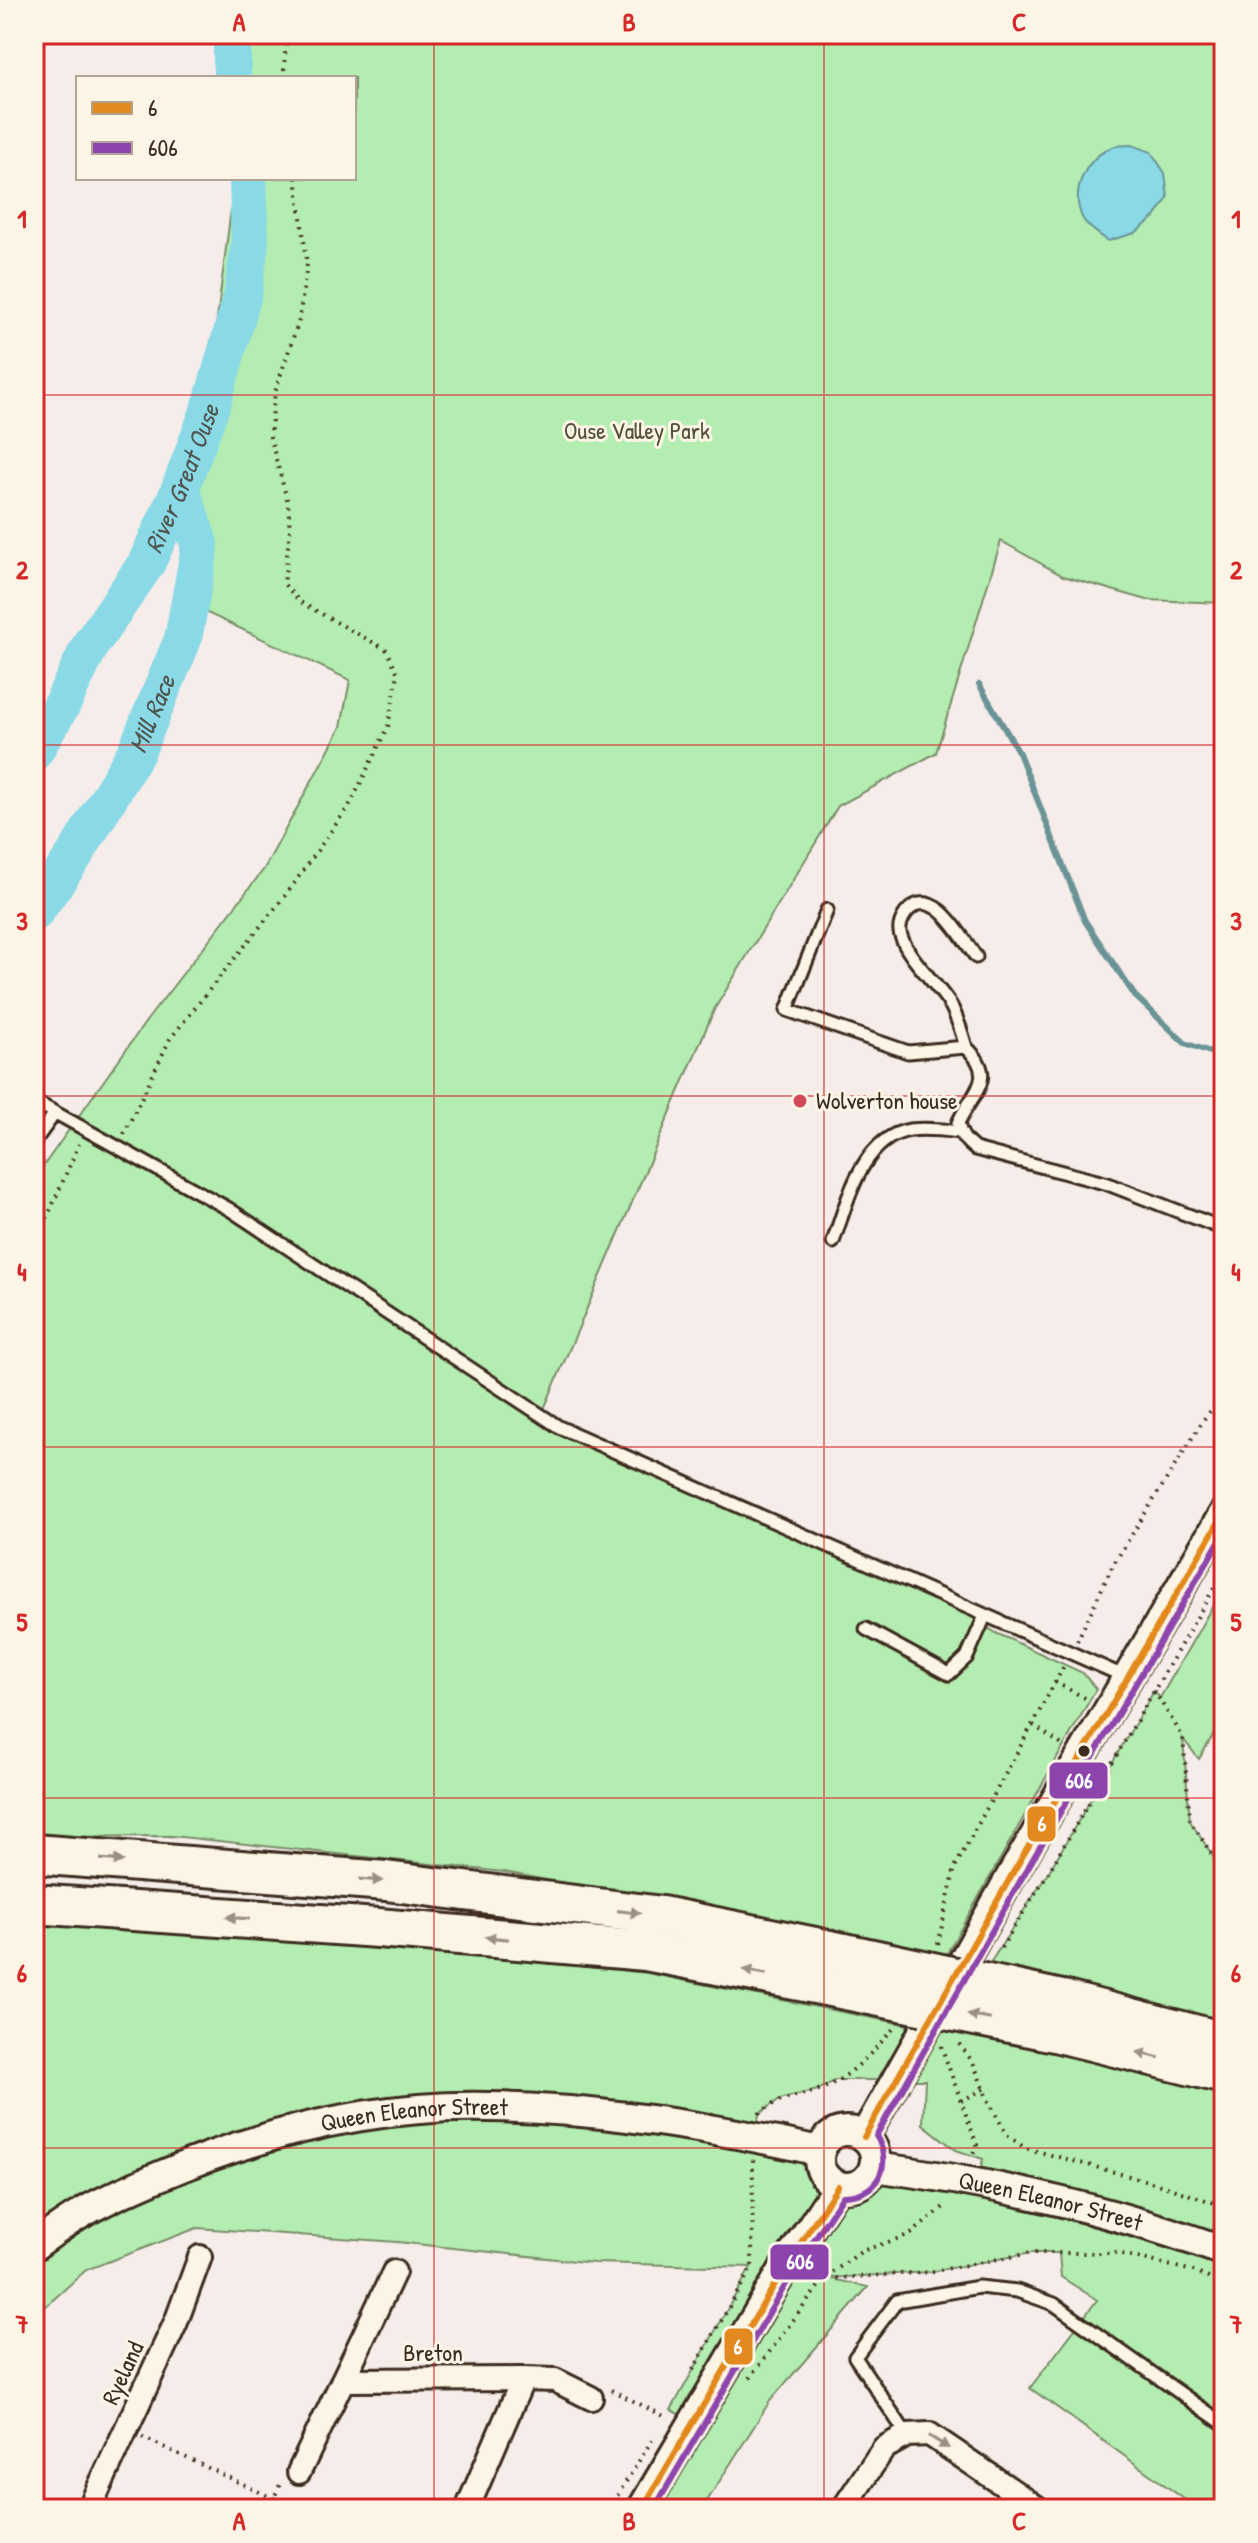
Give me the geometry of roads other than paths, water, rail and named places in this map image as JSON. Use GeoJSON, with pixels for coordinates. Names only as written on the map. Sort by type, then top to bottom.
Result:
{"type":"FeatureCollection","features":[{"type":"Feature","properties":{"kind":"highway"},"geometry":{"type":"LineString","coordinates":[[34,1854],[386,1881],[662,1916],[838,1970],[1059,2016],[1224,2042]]}},
{"type":"Feature","properties":{"kind":"highway"},"geometry":{"type":"LineString","coordinates":[[34,1904],[378,1928],[838,1970]]}},
{"type":"Feature","properties":{"kind":"highway"},"geometry":{"type":"LineString","coordinates":[[1059,2016],[1224,2074]]}},
{"type":"Feature","properties":{"kind":"street"},"geometry":{"type":"LineString","coordinates":[[864,2137],[1014,1871],[1224,1513]]}},
{"type":"Feature","properties":{"kind":"street","name":"Queen Eleanor Street"},"geometry":{"type":"LineString","coordinates":[[34,2246],[81,2214],[192,2162],[275,2134],[355,2117],[422,2109],[504,2107],[609,2114],[819,2151]]}},
{"type":"Feature","properties":{"kind":"street"},"geometry":{"type":"LineString","coordinates":[[838,2132],[856,2132],[872,2145],[874,2167],[863,2182],[853,2187],[838,2186],[822,2173],[819,2151],[830,2136],[838,2132]]}},
{"type":"Feature","properties":{"kind":"street","name":"Queen Eleanor Street"},"geometry":{"type":"LineString","coordinates":[[874,2167],[941,2176],[1080,2207],[1160,2227],[1224,2251]]}},
{"type":"Feature","properties":{"kind":"street"},"geometry":{"type":"LineString","coordinates":[[642,2509],[788,2262],[838,2186]]}},
{"type":"Feature","properties":{"kind":"street","name":"Ryeland"},"geometry":{"type":"LineString","coordinates":[[89,2509],[176,2322],[200,2257]]}},
{"type":"Feature","properties":{"kind":"street"},"geometry":{"type":"LineString","coordinates":[[299,2472],[394,2272]]}},
{"type":"Feature","properties":{"kind":"street"},"geometry":{"type":"LineString","coordinates":[[467,2509],[523,2379]]}},
{"type":"Feature","properties":{"kind":"street","name":"Breton"},"geometry":{"type":"LineString","coordinates":[[343,2380],[555,2380],[591,2398]]}},
{"type":"Feature","properties":{"kind":"street"},"geometry":{"type":"LineString","coordinates":[[843,2509],[884,2448],[907,2435],[929,2434],[1039,2509]]}},
{"type":"Feature","properties":{"kind":"lane"},"geometry":{"type":"LineString","coordinates":[[976,957],[941,910],[929,903],[909,908],[901,919],[899,932],[905,944],[951,1007],[966,1047],[976,1056],[983,1073],[982,1083],[958,1123],[966,1142],[975,1149],[1108,1184],[1224,1229]]}},
{"type":"Feature","properties":{"kind":"lane"},"geometry":{"type":"LineString","coordinates":[[827,910],[787,1010],[908,1052],[966,1047]]}},
{"type":"Feature","properties":{"kind":"lane"},"geometry":{"type":"LineString","coordinates":[[34,1101],[229,1209],[559,1427],[1129,1678]]}},
{"type":"Feature","properties":{"kind":"lane"},"geometry":{"type":"LineString","coordinates":[[34,1142],[55,1113]]}},
{"type":"Feature","properties":{"kind":"lane"},"geometry":{"type":"LineString","coordinates":[[833,1242],[856,1180],[882,1144],[908,1130],[960,1132]]}},
{"type":"Feature","properties":{"kind":"lane"},"geometry":{"type":"LineString","coordinates":[[866,1629],[949,1674],[967,1657],[985,1616]]}},
{"type":"Feature","properties":{"kind":"lane"},"geometry":{"type":"LineString","coordinates":[[907,2435],[855,2357],[897,2301],[979,2287],[1017,2291],[1054,2304],[1224,2424]]}},
{"type":"Feature","properties":{"kind":"water"},"geometry":{"type":"Polygon","coordinates":[[[1132,145],[1151,152],[1165,173],[1168,198],[1155,217],[1135,233],[1108,241],[1093,230],[1081,215],[1078,204],[1080,184],[1089,166],[1104,152],[1115,146],[1132,145]]]}},
{"type":"Feature","properties":{"kind":"waterway","name":"River Great Ouse"},"geometry":{"type":"LineString","coordinates":[[232,34],[232,76]]}},
{"type":"Feature","properties":{"kind":"waterway","name":"River Great Ouse"},"geometry":{"type":"LineString","coordinates":[[34,752],[91,644],[146,564],[178,494],[212,403],[243,294],[250,242],[248,180]]}},
{"type":"Feature","properties":{"kind":"waterway","name":"Mill Race"},"geometry":{"type":"LineString","coordinates":[[34,913],[76,853],[136,752],[183,639],[200,547],[182,492]]}},
{"type":"Feature","properties":{"kind":"waterway"},"geometry":{"type":"LineString","coordinates":[[979,684],[1019,753],[1085,921],[1135,996],[1185,1043],[1224,1057]]}},
{"type":"Feature","properties":{"kind":"place","name":"Wolverton house"},"geometry":{"type":"Point","coordinates":[800,1101]}},
{"type":"Feature","properties":{"kind":"park label","name":"Ouse Valley Park"},"geometry":{"type":"Point","coordinates":[637,431]}}]}
